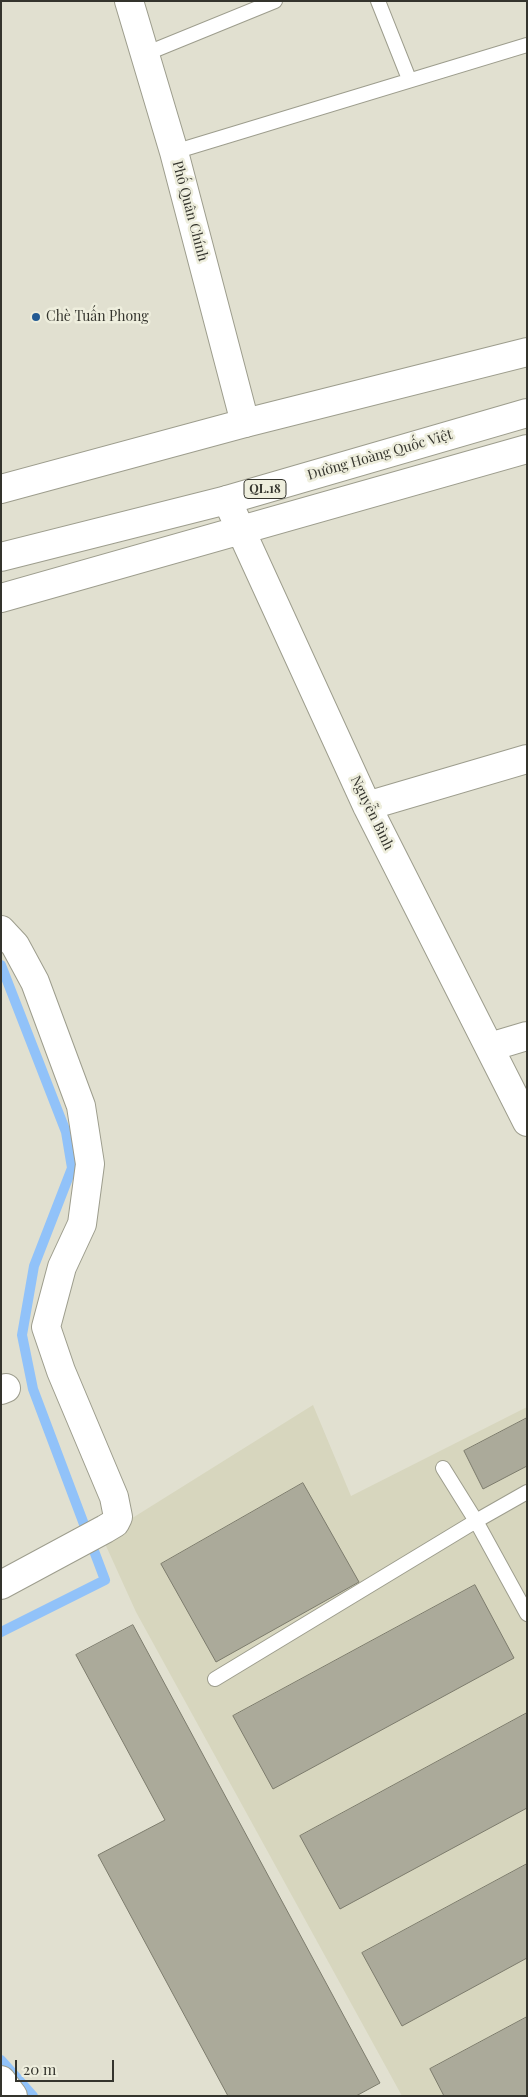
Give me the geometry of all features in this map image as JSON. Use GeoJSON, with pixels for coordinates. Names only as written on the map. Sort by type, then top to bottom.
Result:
{"type":"FeatureCollection","features":[{"type":"Feature","properties":{"kind":"main road","name":"Phố Quân Chính"},"geometry":{"type":"LineString","coordinates":[[129,1],[174,152],[245,423]]}},
{"type":"Feature","properties":{"kind":"main road"},"geometry":{"type":"LineString","coordinates":[[1,489],[245,423],[527,352]]}},
{"type":"Feature","properties":{"kind":"main road","name":"Đường Hoàng Quốc Việt"},"geometry":{"type":"LineString","coordinates":[[1,557],[227,500],[527,413]]}},
{"type":"Feature","properties":{"kind":"main road"},"geometry":{"type":"LineString","coordinates":[[1,598],[527,449]]}},
{"type":"Feature","properties":{"kind":"main road","name":"Nguyễn Bình"},"geometry":{"type":"LineString","coordinates":[[227,500],[367,806],[527,1122]]}},
{"type":"Feature","properties":{"kind":"main road"},"geometry":{"type":"LineString","coordinates":[[367,806],[527,759]]}},
{"type":"Feature","properties":{"kind":"main road"},"geometry":{"type":"LineString","coordinates":[[1,930],[15,945],[35,982],[81,1106],[90,1164],[82,1224],[62,1267],[46,1327],[64,1380],[117,1506],[118,1517],[105,1530],[1,1585]]}},
{"type":"Feature","properties":{"kind":"main road"},"geometry":{"type":"LineString","coordinates":[[490,1047],[527,1036]]}},
{"type":"Feature","properties":{"kind":"main road"},"geometry":{"type":"LineString","coordinates":[[1,2080],[13,2096]]}},
{"type":"Feature","properties":{"kind":"lane"},"geometry":{"type":"LineString","coordinates":[[146,54],[275,1]]}},
{"type":"Feature","properties":{"kind":"lane"},"geometry":{"type":"LineString","coordinates":[[378,1],[409,80]]}},
{"type":"Feature","properties":{"kind":"lane"},"geometry":{"type":"LineString","coordinates":[[174,152],[527,45]]}},
{"type":"Feature","properties":{"kind":"lane"},"geometry":{"type":"LineString","coordinates":[[443,1468],[476,1521],[527,1614]]}},
{"type":"Feature","properties":{"kind":"lane"},"geometry":{"type":"LineString","coordinates":[[215,1679],[527,1492]]}},
{"type":"Feature","properties":{"kind":"shaded area"},"geometry":{"type":"Polygon","coordinates":[[[313,1405],[351,1496],[527,1407],[527,2096],[402,2096],[136,1612],[102,1537],[313,1405]]]}},
{"type":"Feature","properties":{"kind":"building"},"geometry":{"type":"Polygon","coordinates":[[[527,1418],[527,1466],[483,1489],[464,1451],[527,1418]]]}},
{"type":"Feature","properties":{"kind":"building"},"geometry":{"type":"Polygon","coordinates":[[[303,1483],[359,1582],[216,1662],[161,1564],[303,1483]]]}},
{"type":"Feature","properties":{"kind":"building"},"geometry":{"type":"Polygon","coordinates":[[[475,1585],[514,1658],[273,1789],[233,1716],[475,1585]]]}},
{"type":"Feature","properties":{"kind":"building"},"geometry":{"type":"Polygon","coordinates":[[[133,1625],[380,2083],[356,2096],[228,2096],[98,1855],[165,1820],[76,1655],[133,1625]]]}},
{"type":"Feature","properties":{"kind":"building"},"geometry":{"type":"Polygon","coordinates":[[[527,1713],[527,1808],[340,1909],[300,1836],[527,1713]]]}},
{"type":"Feature","properties":{"kind":"building"},"geometry":{"type":"Polygon","coordinates":[[[527,1864],[527,1958],[402,2026],[362,1953],[527,1864]]]}},
{"type":"Feature","properties":{"kind":"building"},"geometry":{"type":"Polygon","coordinates":[[[527,2017],[527,2096],[444,2096],[430,2069],[527,2017]]]}},
{"type":"Feature","properties":{"kind":"waterway"},"geometry":{"type":"LineString","coordinates":[[1,965],[66,1132],[72,1168],[34,1266],[22,1335],[33,1389],[105,1580],[1,1632]]}},
{"type":"Feature","properties":{"kind":"waterway"},"geometry":{"type":"LineString","coordinates":[[1,2060],[33,2096]]}},
{"type":"Feature","properties":{"kind":"place","name":"Chè Tuấn Phong"},"geometry":{"type":"Point","coordinates":[36,317]}}]}
